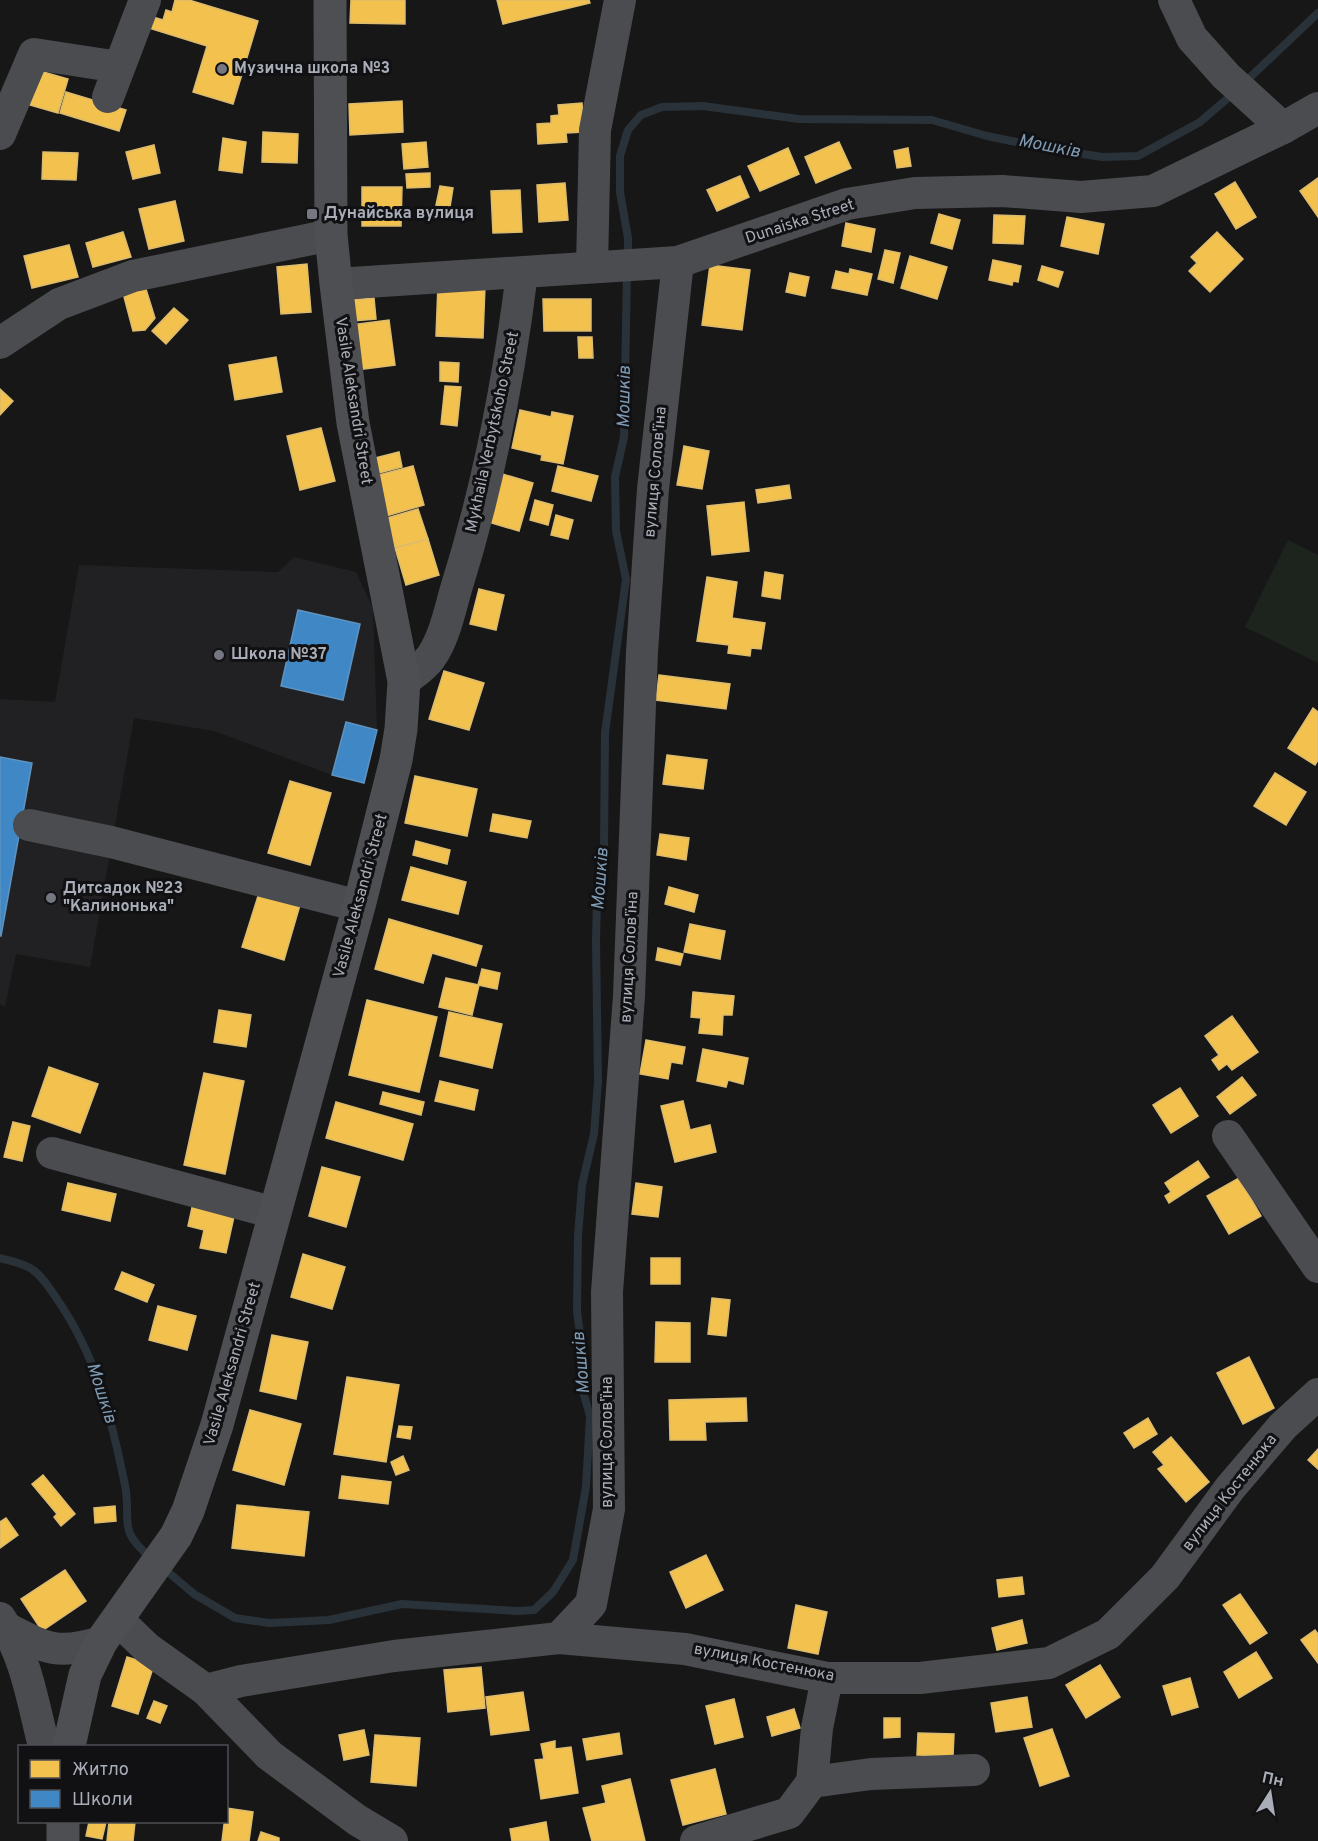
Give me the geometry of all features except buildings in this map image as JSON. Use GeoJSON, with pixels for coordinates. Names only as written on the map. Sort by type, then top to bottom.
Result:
{"type":"FeatureCollection","features":[{"type":"Feature","properties":{"kind":"main road","name":"Vasile Aleksandri Street"},"geometry":{"type":"LineString","coordinates":[[69,1745],[85,1675],[110,1631],[176,1536],[188,1511],[217,1425],[359,906],[396,760],[404,681],[353,423],[336,284],[332,235],[327,1]]}},
{"type":"Feature","properties":{"kind":"main road"},"geometry":{"type":"LineString","coordinates":[[63,1823],[63,1841]]}},
{"type":"Feature","properties":{"kind":"street"},"geometry":{"type":"LineString","coordinates":[[108,97],[145,0]]}},
{"type":"Feature","properties":{"kind":"street"},"geometry":{"type":"LineString","coordinates":[[619,265],[595,130],[620,0]]}},
{"type":"Feature","properties":{"kind":"street"},"geometry":{"type":"LineString","coordinates":[[1174,0],[1192,38],[1226,76],[1283,128]]}},
{"type":"Feature","properties":{"kind":"street"},"geometry":{"type":"LineString","coordinates":[[0,134],[33,54],[119,67]]}},
{"type":"Feature","properties":{"kind":"street","name":"Dunaiska Street"},"geometry":{"type":"LineString","coordinates":[[336,284],[678,262],[847,204],[915,193],[1002,190],[1081,197],[1153,191],[1283,128],[1318,108]]}},
{"type":"Feature","properties":{"kind":"street"},"geometry":{"type":"LineString","coordinates":[[0,343],[59,304],[133,276],[332,235]]}},
{"type":"Feature","properties":{"kind":"street","name":"вулиця Солов'їна"},"geometry":{"type":"LineString","coordinates":[[559,1638],[591,1604],[609,1509],[607,1292],[629,996],[642,652],[653,489],[678,262]]}},
{"type":"Feature","properties":{"kind":"street","name":"Mykhaila Verbytskoho Street"},"geometry":{"type":"LineString","coordinates":[[404,681],[431,657],[447,620],[466,558],[486,480],[516,321],[522,273]]}},
{"type":"Feature","properties":{"kind":"street"},"geometry":{"type":"LineString","coordinates":[[29,825],[111,842],[359,906]]}},
{"type":"Feature","properties":{"kind":"street"},"geometry":{"type":"LineString","coordinates":[[1228,1136],[1318,1267]]}},
{"type":"Feature","properties":{"kind":"street"},"geometry":{"type":"LineString","coordinates":[[52,1153],[275,1212]]}},
{"type":"Feature","properties":{"kind":"street","name":"вулиця Костенюка"},"geometry":{"type":"LineString","coordinates":[[206,1690],[241,1681],[394,1656],[559,1638],[685,1648],[827,1678],[920,1678],[1049,1663],[1108,1634],[1165,1576],[1230,1488],[1283,1426],[1318,1394]]}},
{"type":"Feature","properties":{"kind":"street"},"geometry":{"type":"LineString","coordinates":[[4,1624],[46,1648],[74,1650],[110,1631],[147,1647],[206,1690],[268,1755],[357,1820],[392,1841]]}},
{"type":"Feature","properties":{"kind":"street"},"geometry":{"type":"LineString","coordinates":[[4,1624],[13,1676],[44,1745]]}},
{"type":"Feature","properties":{"kind":"street"},"geometry":{"type":"LineString","coordinates":[[696,1841],[789,1813],[812,1782],[817,1728],[827,1678]]}},
{"type":"Feature","properties":{"kind":"street"},"geometry":{"type":"LineString","coordinates":[[812,1782],[871,1774],[974,1770]]}},
{"type":"Feature","properties":{"kind":"shaded area"},"geometry":{"type":"Polygon","coordinates":[[[1288,540],[1318,555],[1318,663],[1245,627],[1288,540]]]}},
{"type":"Feature","properties":{"kind":"shaded area","name":"Школа №37"},"geometry":{"type":"Polygon","coordinates":[[[294,557],[356,572],[373,608],[377,730],[364,783],[332,775],[214,731],[134,718],[90,967],[16,954],[5,1007],[0,1004],[0,699],[55,702],[79,565],[278,572],[294,557]]]}},
{"type":"Feature","properties":{"kind":"waterway","name":"Мошків"},"geometry":{"type":"LineString","coordinates":[[1244,83],[1318,13]]}},
{"type":"Feature","properties":{"kind":"waterway","name":"Мошків"},"geometry":{"type":"LineString","coordinates":[[628,259],[628,238],[620,192],[620,156],[628,130],[641,115],[662,107],[703,106],[799,119],[932,120],[987,136],[1102,157],[1138,156],[1200,122],[1235,92]]}},
{"type":"Feature","properties":{"kind":"waterway","name":"Мошків"},"geometry":{"type":"LineString","coordinates":[[162,1567],[194,1594],[235,1618],[269,1623],[329,1620],[402,1604],[534,1610],[553,1592],[573,1560],[586,1487],[590,1416],[584,1395],[584,1364],[577,1311],[578,1236],[582,1185],[594,1134],[598,1081],[596,940],[597,901],[604,849],[605,733],[626,579],[616,531],[615,477],[624,437],[627,271]]}},
{"type":"Feature","properties":{"kind":"waterway","name":"Мошків"},"geometry":{"type":"LineString","coordinates":[[0,1258],[27,1266],[38,1274],[57,1299],[83,1343],[101,1388],[114,1435],[125,1485],[129,1532],[140,1548],[151,1558]]}},
{"type":"Feature","properties":{"kind":"place","name":"Музична школа №3"},"geometry":{"type":"Point","coordinates":[222,69]}},
{"type":"Feature","properties":{"kind":"place","name":"Дунайська вулиця"},"geometry":{"type":"Point","coordinates":[312,214]}},
{"type":"Feature","properties":{"kind":"place","name":"Школа №37"},"geometry":{"type":"Point","coordinates":[219,655]}},
{"type":"Feature","properties":{"kind":"place","name":"Дитсадок №23 \"Калинонька\""},"geometry":{"type":"Point","coordinates":[51,898]}}]}
